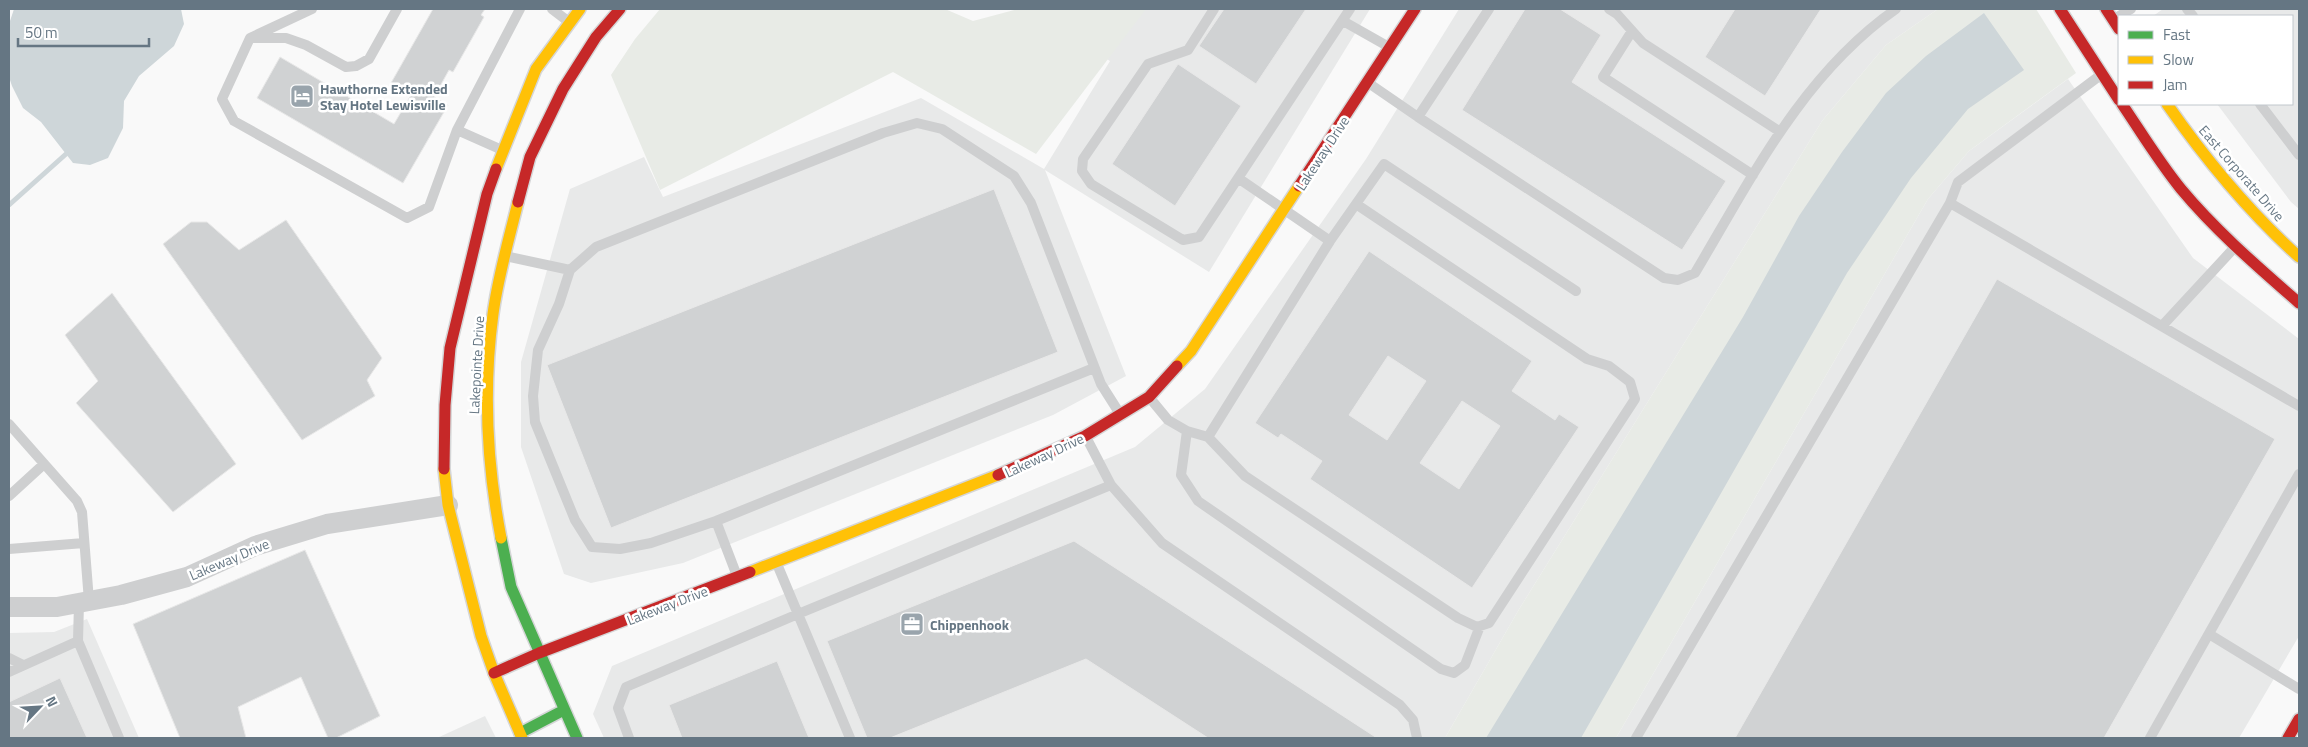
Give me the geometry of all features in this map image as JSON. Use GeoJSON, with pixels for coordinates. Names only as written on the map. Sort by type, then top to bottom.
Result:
{"type":"FeatureCollection","features":[{"type":"Feature","properties":{"kind":"street","name":"Lakepointe Drive"},"geometry":{"type":"LineString","coordinates":[[519,737],[481,636],[448,505],[444,475],[445,405],[450,348],[487,194],[502,151],[536,68],[580,9]]}},
{"type":"Feature","properties":{"kind":"street","name":"Lakepointe Drive"},"geometry":{"type":"LineString","coordinates":[[577,738],[511,587],[496,512],[490,462],[487,405],[493,314],[504,256],[530,157],[563,89],[596,38],[620,9]]}},
{"type":"Feature","properties":{"kind":"street","name":"Lakeway Drive"},"geometry":{"type":"LineString","coordinates":[[494,673],[539,653],[738,578],[978,484],[1086,436],[1149,397],[1191,351],[1415,9]]}},
{"type":"Feature","properties":{"kind":"street"},"geometry":{"type":"LineString","coordinates":[[2060,9],[2118,98]]}},
{"type":"Feature","properties":{"kind":"street"},"geometry":{"type":"LineString","coordinates":[[2106,9],[2116,24]]}},
{"type":"Feature","properties":{"kind":"street"},"geometry":{"type":"LineString","coordinates":[[569,22],[596,38]]}},
{"type":"Feature","properties":{"kind":"street"},"geometry":{"type":"LineString","coordinates":[[2123,105],[2165,168],[2190,199],[2235,247],[2299,303]]}},
{"type":"Feature","properties":{"kind":"street","name":"East Corporate Drive"},"geometry":{"type":"LineString","coordinates":[[2168,105],[2205,156],[2258,218],[2298,252]]}},
{"type":"Feature","properties":{"kind":"street"},"geometry":{"type":"LineString","coordinates":[[2165,168],[2195,186]]}},
{"type":"Feature","properties":{"kind":"street"},"geometry":{"type":"LineString","coordinates":[[2276,254],[2285,256],[2298,252]]}},
{"type":"Feature","properties":{"kind":"street","name":"Lakeway Drive"},"geometry":{"type":"LineString","coordinates":[[9,607],[57,607],[121,596],[187,577],[255,546],[327,524],[448,505]]}},
{"type":"Feature","properties":{"kind":"street"},"geometry":{"type":"LineString","coordinates":[[519,737],[564,710]]}},
{"type":"Feature","properties":{"kind":"street"},"geometry":{"type":"LineString","coordinates":[[2288,738],[2299,719]]}},
{"type":"Feature","properties":{"kind":"lane"},"geometry":{"type":"LineString","coordinates":[[312,9],[250,38],[222,99],[234,121],[407,218],[429,207],[457,130],[520,9]]}},
{"type":"Feature","properties":{"kind":"lane"},"geometry":{"type":"LineString","coordinates":[[250,38],[286,38],[306,45],[346,67],[356,66],[369,59],[397,9]]}},
{"type":"Feature","properties":{"kind":"lane"},"geometry":{"type":"LineString","coordinates":[[552,9],[569,22]]}},
{"type":"Feature","properties":{"kind":"lane"},"geometry":{"type":"LineString","coordinates":[[1214,9],[1188,50],[1148,64],[1084,159],[1082,171],[1092,184],[1184,240],[1198,237],[1350,9]]}},
{"type":"Feature","properties":{"kind":"lane"},"geometry":{"type":"LineString","coordinates":[[1418,117],[1489,9]]}},
{"type":"Feature","properties":{"kind":"lane"},"geometry":{"type":"LineString","coordinates":[[1610,9],[1643,44],[1779,131]]}},
{"type":"Feature","properties":{"kind":"lane"},"geometry":{"type":"LineString","coordinates":[[1367,82],[1664,278],[1678,280],[1695,273],[1779,131],[1818,81],[1869,28],[1896,9]]}},
{"type":"Feature","properties":{"kind":"lane"},"geometry":{"type":"LineString","coordinates":[[1343,21],[1390,48]]}},
{"type":"Feature","properties":{"kind":"lane"},"geometry":{"type":"LineString","coordinates":[[1632,31],[1604,77],[1753,175]]}},
{"type":"Feature","properties":{"kind":"lane"},"geometry":{"type":"LineString","coordinates":[[1636,738],[1950,203],[1958,182],[2102,74]]}},
{"type":"Feature","properties":{"kind":"lane"},"geometry":{"type":"LineString","coordinates":[[2261,105],[2299,155]]}},
{"type":"Feature","properties":{"kind":"lane"},"geometry":{"type":"LineString","coordinates":[[1094,368],[716,521],[651,543],[620,548],[592,547],[575,520],[535,422],[533,396],[538,350],[559,304],[570,270],[596,248],[883,133],[917,123],[942,129],[1014,176],[1031,203],[1101,384],[1121,414]]}},
{"type":"Feature","properties":{"kind":"lane"},"geometry":{"type":"LineString","coordinates":[[457,130],[502,151]]}},
{"type":"Feature","properties":{"kind":"lane"},"geometry":{"type":"LineString","coordinates":[[1208,437],[1330,241],[1384,164],[1576,291]]}},
{"type":"Feature","properties":{"kind":"lane"},"geometry":{"type":"LineString","coordinates":[[1238,178],[1286,208],[1330,241]]}},
{"type":"Feature","properties":{"kind":"lane"},"geometry":{"type":"LineString","coordinates":[[1950,203],[2299,406]]}},
{"type":"Feature","properties":{"kind":"lane"},"geometry":{"type":"LineString","coordinates":[[1149,397],[1168,420],[1188,431],[1208,437],[1245,476],[1458,618],[1477,627],[1490,622],[1635,399],[1630,382],[1609,366],[1587,359],[1356,204]]}},
{"type":"Feature","properties":{"kind":"lane"},"geometry":{"type":"LineString","coordinates":[[2162,326],[2235,247]]}},
{"type":"Feature","properties":{"kind":"lane"},"geometry":{"type":"LineString","coordinates":[[504,256],[570,270]]}},
{"type":"Feature","properties":{"kind":"lane"},"geometry":{"type":"LineString","coordinates":[[9,424],[77,501],[82,512],[84,602],[78,641],[119,738]]}},
{"type":"Feature","properties":{"kind":"lane"},"geometry":{"type":"LineString","coordinates":[[1188,431],[1180,475],[1198,501],[1441,668],[1454,673],[1465,665],[1480,626]]}},
{"type":"Feature","properties":{"kind":"lane"},"geometry":{"type":"LineString","coordinates":[[1086,436],[1111,485],[1162,543],[1400,705],[1412,720],[1417,738]]}},
{"type":"Feature","properties":{"kind":"lane"},"geometry":{"type":"LineString","coordinates":[[9,496],[44,464]]}},
{"type":"Feature","properties":{"kind":"lane"},"geometry":{"type":"LineString","coordinates":[[2150,738],[2299,474]]}},
{"type":"Feature","properties":{"kind":"lane"},"geometry":{"type":"LineString","coordinates":[[629,738],[618,708],[626,687],[1111,485]]}},
{"type":"Feature","properties":{"kind":"lane"},"geometry":{"type":"LineString","coordinates":[[716,521],[738,578]]}},
{"type":"Feature","properties":{"kind":"lane"},"geometry":{"type":"LineString","coordinates":[[9,549],[84,543]]}},
{"type":"Feature","properties":{"kind":"lane"},"geometry":{"type":"LineString","coordinates":[[776,563],[850,738]]}},
{"type":"Feature","properties":{"kind":"lane"},"geometry":{"type":"LineString","coordinates":[[2209,634],[2299,689]]}},
{"type":"Feature","properties":{"kind":"lane"},"geometry":{"type":"LineString","coordinates":[[9,672],[78,641]]}},
{"type":"Feature","properties":{"kind":"lane"},"geometry":{"type":"LineString","coordinates":[[9,658],[23,665]]}},
{"type":"Feature","properties":{"kind":"shaded area"},"geometry":{"type":"Polygon","coordinates":[[[14,9],[181,9],[184,24],[174,46],[139,76],[124,101],[123,128],[108,158],[90,165],[73,163],[41,122],[23,108],[9,77],[9,24],[14,9]]]}},
{"type":"Feature","properties":{"kind":"shaded area"},"geometry":{"type":"Polygon","coordinates":[[[660,9],[945,9],[973,21],[1018,9],[1146,9],[1036,154],[893,72],[660,190],[611,75],[635,39],[660,9]]]}},
{"type":"Feature","properties":{"kind":"shaded area"},"geometry":{"type":"Polygon","coordinates":[[[1027,9],[1370,9],[1209,272],[1045,170],[1126,376],[1053,415],[683,563],[591,583],[564,574],[521,447],[521,362],[570,189],[644,157],[663,197],[921,98],[1044,169],[1110,61],[1027,9]]]}},
{"type":"Feature","properties":{"kind":"shaded area"},"geometry":{"type":"Polygon","coordinates":[[[1459,9],[1938,9],[1886,45],[1822,121],[1518,611],[1445,738],[604,738],[593,714],[612,666],[1135,447],[1205,389],[1366,159],[1459,9]]]}},
{"type":"Feature","properties":{"kind":"shaded area"},"geometry":{"type":"Polygon","coordinates":[[[1938,9],[2036,9],[2076,73],[1969,151],[1928,199],[1616,738],[1445,738],[1518,611],[1822,121],[1886,45],[1938,9]]]}},
{"type":"Feature","properties":{"kind":"shaded area"},"geometry":{"type":"Polygon","coordinates":[[[2163,9],[2299,9],[2299,209],[2291,202],[2218,105],[2293,105],[2293,15],[2154,15],[2163,9]]]}},
{"type":"Feature","properties":{"kind":"shaded area"},"geometry":{"type":"Polygon","coordinates":[[[1984,13],[2024,70],[1968,109],[1911,178],[1847,273],[1581,738],[1486,738],[1743,317],[1799,216],[1842,152],[1886,93],[1926,56],[1984,13]]]}},
{"type":"Feature","properties":{"kind":"shaded area"},"geometry":{"type":"Polygon","coordinates":[[[2068,79],[2193,258],[2299,339],[2299,636],[2239,738],[1616,738],[1928,199],[1969,151],[2068,79]]]}},
{"type":"Feature","properties":{"kind":"shaded area"},"geometry":{"type":"Polygon","coordinates":[[[87,619],[139,738],[9,738],[9,633],[54,632],[87,619]]]}},
{"type":"Feature","properties":{"kind":"shaded area"},"geometry":{"type":"Polygon","coordinates":[[[485,716],[496,738],[437,738],[485,716]]]}},
{"type":"Feature","properties":{"kind":"building","name":"Hawthorne Extended Stay Hotel Lewisville"},"geometry":{"type":"Polygon","coordinates":[[[433,9],[485,9],[481,15],[484,17],[453,72],[449,70],[434,97],[448,105],[403,183],[257,98],[280,57],[394,124],[411,95],[391,83],[433,9]]]}},
{"type":"Feature","properties":{"kind":"building"},"geometry":{"type":"Polygon","coordinates":[[[1224,9],[1306,9],[1256,84],[1199,46],[1224,9]]]}},
{"type":"Feature","properties":{"kind":"building"},"geometry":{"type":"Polygon","coordinates":[[[1525,9],[1560,9],[1601,35],[1572,82],[1726,181],[1682,250],[1462,110],[1525,9]]]}},
{"type":"Feature","properties":{"kind":"building"},"geometry":{"type":"Polygon","coordinates":[[[1735,9],[1821,9],[1765,96],[1705,57],[1735,9]]]}},
{"type":"Feature","properties":{"kind":"building"},"geometry":{"type":"Polygon","coordinates":[[[1178,64],[1241,106],[1175,206],[1112,164],[1178,64]]]}},
{"type":"Feature","properties":{"kind":"building"},"geometry":{"type":"Polygon","coordinates":[[[994,189],[1058,352],[611,528],[547,365],[994,189]]]}},
{"type":"Feature","properties":{"kind":"building"},"geometry":{"type":"Polygon","coordinates":[[[286,220],[382,358],[367,380],[375,396],[302,440],[163,244],[191,222],[207,222],[239,250],[286,220]]]}},
{"type":"Feature","properties":{"kind":"building"},"geometry":{"type":"Polygon","coordinates":[[[1369,251],[1532,361],[1512,391],[1555,420],[1559,414],[1579,427],[1472,588],[1310,479],[1322,461],[1281,434],[1278,438],[1255,423],[1369,251]],[[1388,356],[1349,415],[1387,440],[1426,381],[1388,356]],[[1462,401],[1420,463],[1459,489],[1500,426],[1462,401]]]}},
{"type":"Feature","properties":{"kind":"building"},"geometry":{"type":"Polygon","coordinates":[[[1997,279],[2275,439],[2104,738],[1735,738],[1997,279]]]}},
{"type":"Feature","properties":{"kind":"building"},"geometry":{"type":"Polygon","coordinates":[[[112,293],[236,464],[173,512],[76,403],[98,381],[65,335],[112,293]]]}},
{"type":"Feature","properties":{"kind":"building"},"geometry":{"type":"Polygon","coordinates":[[[1074,541],[1377,738],[1208,738],[1086,659],[890,738],[867,738],[827,641],[1074,541]]]}},
{"type":"Feature","properties":{"kind":"building"},"geometry":{"type":"Polygon","coordinates":[[[305,550],[380,716],[336,738],[328,738],[301,677],[238,707],[246,738],[180,738],[133,624],[305,550]]]}},
{"type":"Feature","properties":{"kind":"building"},"geometry":{"type":"Polygon","coordinates":[[[777,661],[809,738],[682,738],[669,705],[777,661]]]}},
{"type":"Feature","properties":{"kind":"building"},"geometry":{"type":"Polygon","coordinates":[[[60,678],[87,738],[9,738],[9,702],[60,678]]]}},
{"type":"Feature","properties":{"kind":"waterway"},"geometry":{"type":"LineString","coordinates":[[9,205],[66,154]]}},
{"type":"Feature","properties":{"kind":"traffic: fast"},"geometry":{"type":"LineString","coordinates":[[501,538],[511,587],[577,738]]}},
{"type":"Feature","properties":{"kind":"traffic: fast"},"geometry":{"type":"LineString","coordinates":[[520,733],[564,710]]}},
{"type":"Feature","properties":{"kind":"traffic: slow"},"geometry":{"type":"LineString","coordinates":[[496,169],[536,69],[580,9]]}},
{"type":"Feature","properties":{"kind":"traffic: slow"},"geometry":{"type":"LineString","coordinates":[[2168,105],[2228,184],[2262,222],[2299,257]]}},
{"type":"Feature","properties":{"kind":"traffic: slow"},"geometry":{"type":"LineString","coordinates":[[1177,366],[1191,351],[1299,186]]}},
{"type":"Feature","properties":{"kind":"traffic: slow"},"geometry":{"type":"LineString","coordinates":[[501,538],[492,483],[487,398],[488,370],[495,300],[518,202]]}},
{"type":"Feature","properties":{"kind":"traffic: slow"},"geometry":{"type":"LineString","coordinates":[[444,469],[448,505],[481,636],[494,673],[522,738]]}},
{"type":"Feature","properties":{"kind":"traffic: slow"},"geometry":{"type":"LineString","coordinates":[[750,572],[998,475]]}},
{"type":"Feature","properties":{"kind":"traffic: jam"},"geometry":{"type":"LineString","coordinates":[[518,202],[530,157],[563,89],[596,37],[620,9]]}},
{"type":"Feature","properties":{"kind":"traffic: jam"},"geometry":{"type":"LineString","coordinates":[[1299,186],[1415,9]]}},
{"type":"Feature","properties":{"kind":"traffic: jam"},"geometry":{"type":"LineString","coordinates":[[2060,9],[2118,98]]}},
{"type":"Feature","properties":{"kind":"traffic: jam"},"geometry":{"type":"LineString","coordinates":[[2106,9],[2118,27]]}},
{"type":"Feature","properties":{"kind":"traffic: jam"},"geometry":{"type":"LineString","coordinates":[[2123,105],[2165,168],[2194,204],[2238,248],[2299,303]]}},
{"type":"Feature","properties":{"kind":"traffic: jam"},"geometry":{"type":"LineString","coordinates":[[444,469],[445,405],[450,348],[487,194],[496,169]]}},
{"type":"Feature","properties":{"kind":"traffic: jam"},"geometry":{"type":"LineString","coordinates":[[998,475],[1085,436],[1149,397],[1177,366]]}},
{"type":"Feature","properties":{"kind":"traffic: jam"},"geometry":{"type":"LineString","coordinates":[[494,673],[539,653],[750,572]]}},
{"type":"Feature","properties":{"kind":"traffic: jam"},"geometry":{"type":"LineString","coordinates":[[2288,738],[2299,719]]}},
{"type":"Feature","properties":{"kind":"place","name":"Hawthorne Extended Stay Hotel Lewisville"},"geometry":{"type":"Point","coordinates":[302,96]}},
{"type":"Feature","properties":{"kind":"place","name":"Chippenhook"},"geometry":{"type":"Point","coordinates":[912,624]}}]}
